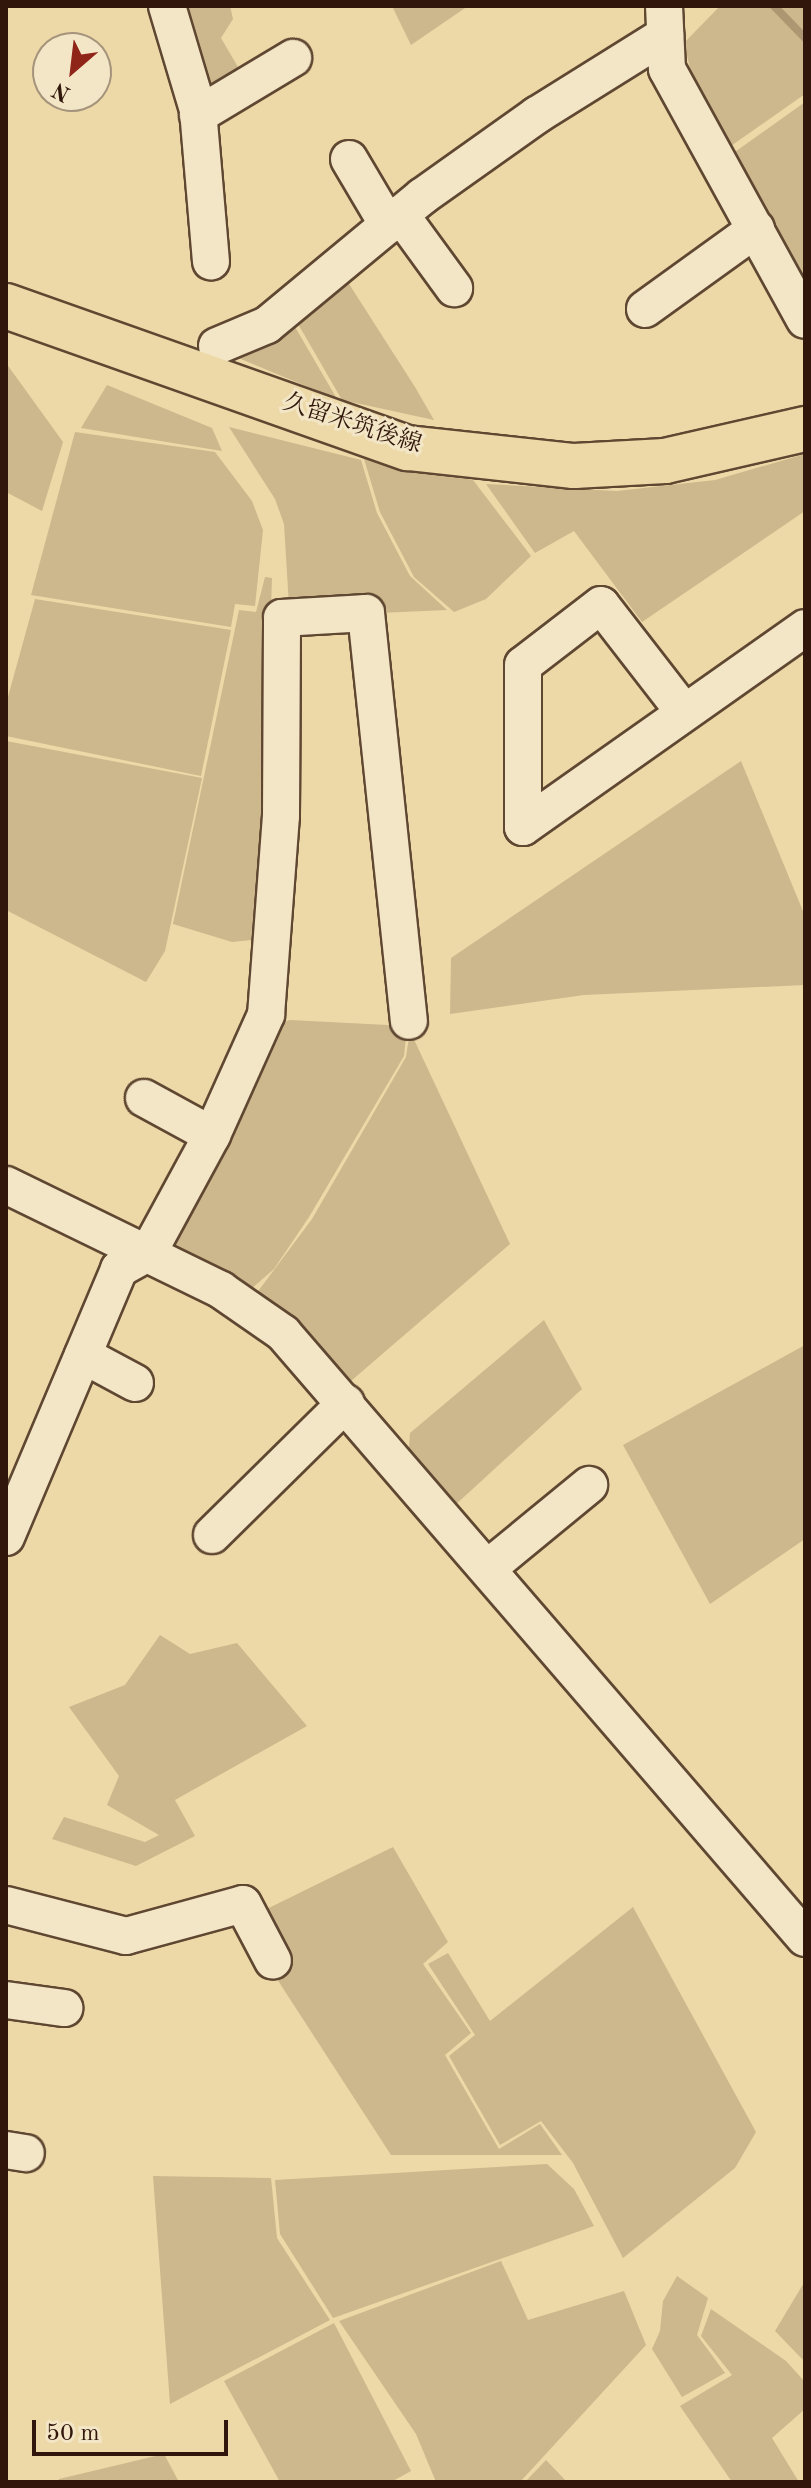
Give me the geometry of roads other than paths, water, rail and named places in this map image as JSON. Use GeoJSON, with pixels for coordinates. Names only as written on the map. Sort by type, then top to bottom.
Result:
{"type":"FeatureCollection","features":[{"type":"Feature","properties":{"kind":"main road","name":"久留米筑後線"},"geometry":{"type":"LineString","coordinates":[[6,306],[408,448],[574,466],[665,461],[805,429]]}},
{"type":"Feature","properties":{"kind":"street"},"geometry":{"type":"LineString","coordinates":[[167,6],[198,115],[211,261]]}},
{"type":"Feature","properties":{"kind":"street"},"geometry":{"type":"LineString","coordinates":[[217,346],[267,325],[394,219],[664,20]]}},
{"type":"Feature","properties":{"kind":"street"},"geometry":{"type":"LineString","coordinates":[[664,20],[667,69],[805,320]]}},
{"type":"Feature","properties":{"kind":"street"},"geometry":{"type":"LineString","coordinates":[[198,115],[293,58]]}},
{"type":"Feature","properties":{"kind":"street"},"geometry":{"type":"LineString","coordinates":[[349,159],[394,219],[454,288]]}},
{"type":"Feature","properties":{"kind":"street"},"geometry":{"type":"LineString","coordinates":[[645,309],[756,229]]}},
{"type":"Feature","properties":{"kind":"street"},"geometry":{"type":"LineString","coordinates":[[684,712],[601,605],[523,665],[523,827],[805,628]]}},
{"type":"Feature","properties":{"kind":"street"},"geometry":{"type":"LineString","coordinates":[[6,1537],[119,1269],[148,1253],[212,1135],[266,1015],[281,816],[282,618],[366,613],[409,1021]]}},
{"type":"Feature","properties":{"kind":"street"},"geometry":{"type":"LineString","coordinates":[[144,1098],[212,1135]]}},
{"type":"Feature","properties":{"kind":"street"},"geometry":{"type":"LineString","coordinates":[[6,1185],[221,1290],[283,1333],[805,1938]]}},
{"type":"Feature","properties":{"kind":"street"},"geometry":{"type":"LineString","coordinates":[[83,1355],[135,1383]]}},
{"type":"Feature","properties":{"kind":"street"},"geometry":{"type":"LineString","coordinates":[[212,1535],[346,1403]]}},
{"type":"Feature","properties":{"kind":"street"},"geometry":{"type":"LineString","coordinates":[[488,1568],[589,1485]]}},
{"type":"Feature","properties":{"kind":"street"},"geometry":{"type":"LineString","coordinates":[[6,1905],[126,1936],[243,1904],[273,1961]]}},
{"type":"Feature","properties":{"kind":"street"},"geometry":{"type":"LineString","coordinates":[[6,2000],[64,2008]]}},
{"type":"Feature","properties":{"kind":"waterway"},"geometry":{"type":"LineString","coordinates":[[774,6],[805,38]]}}]}
